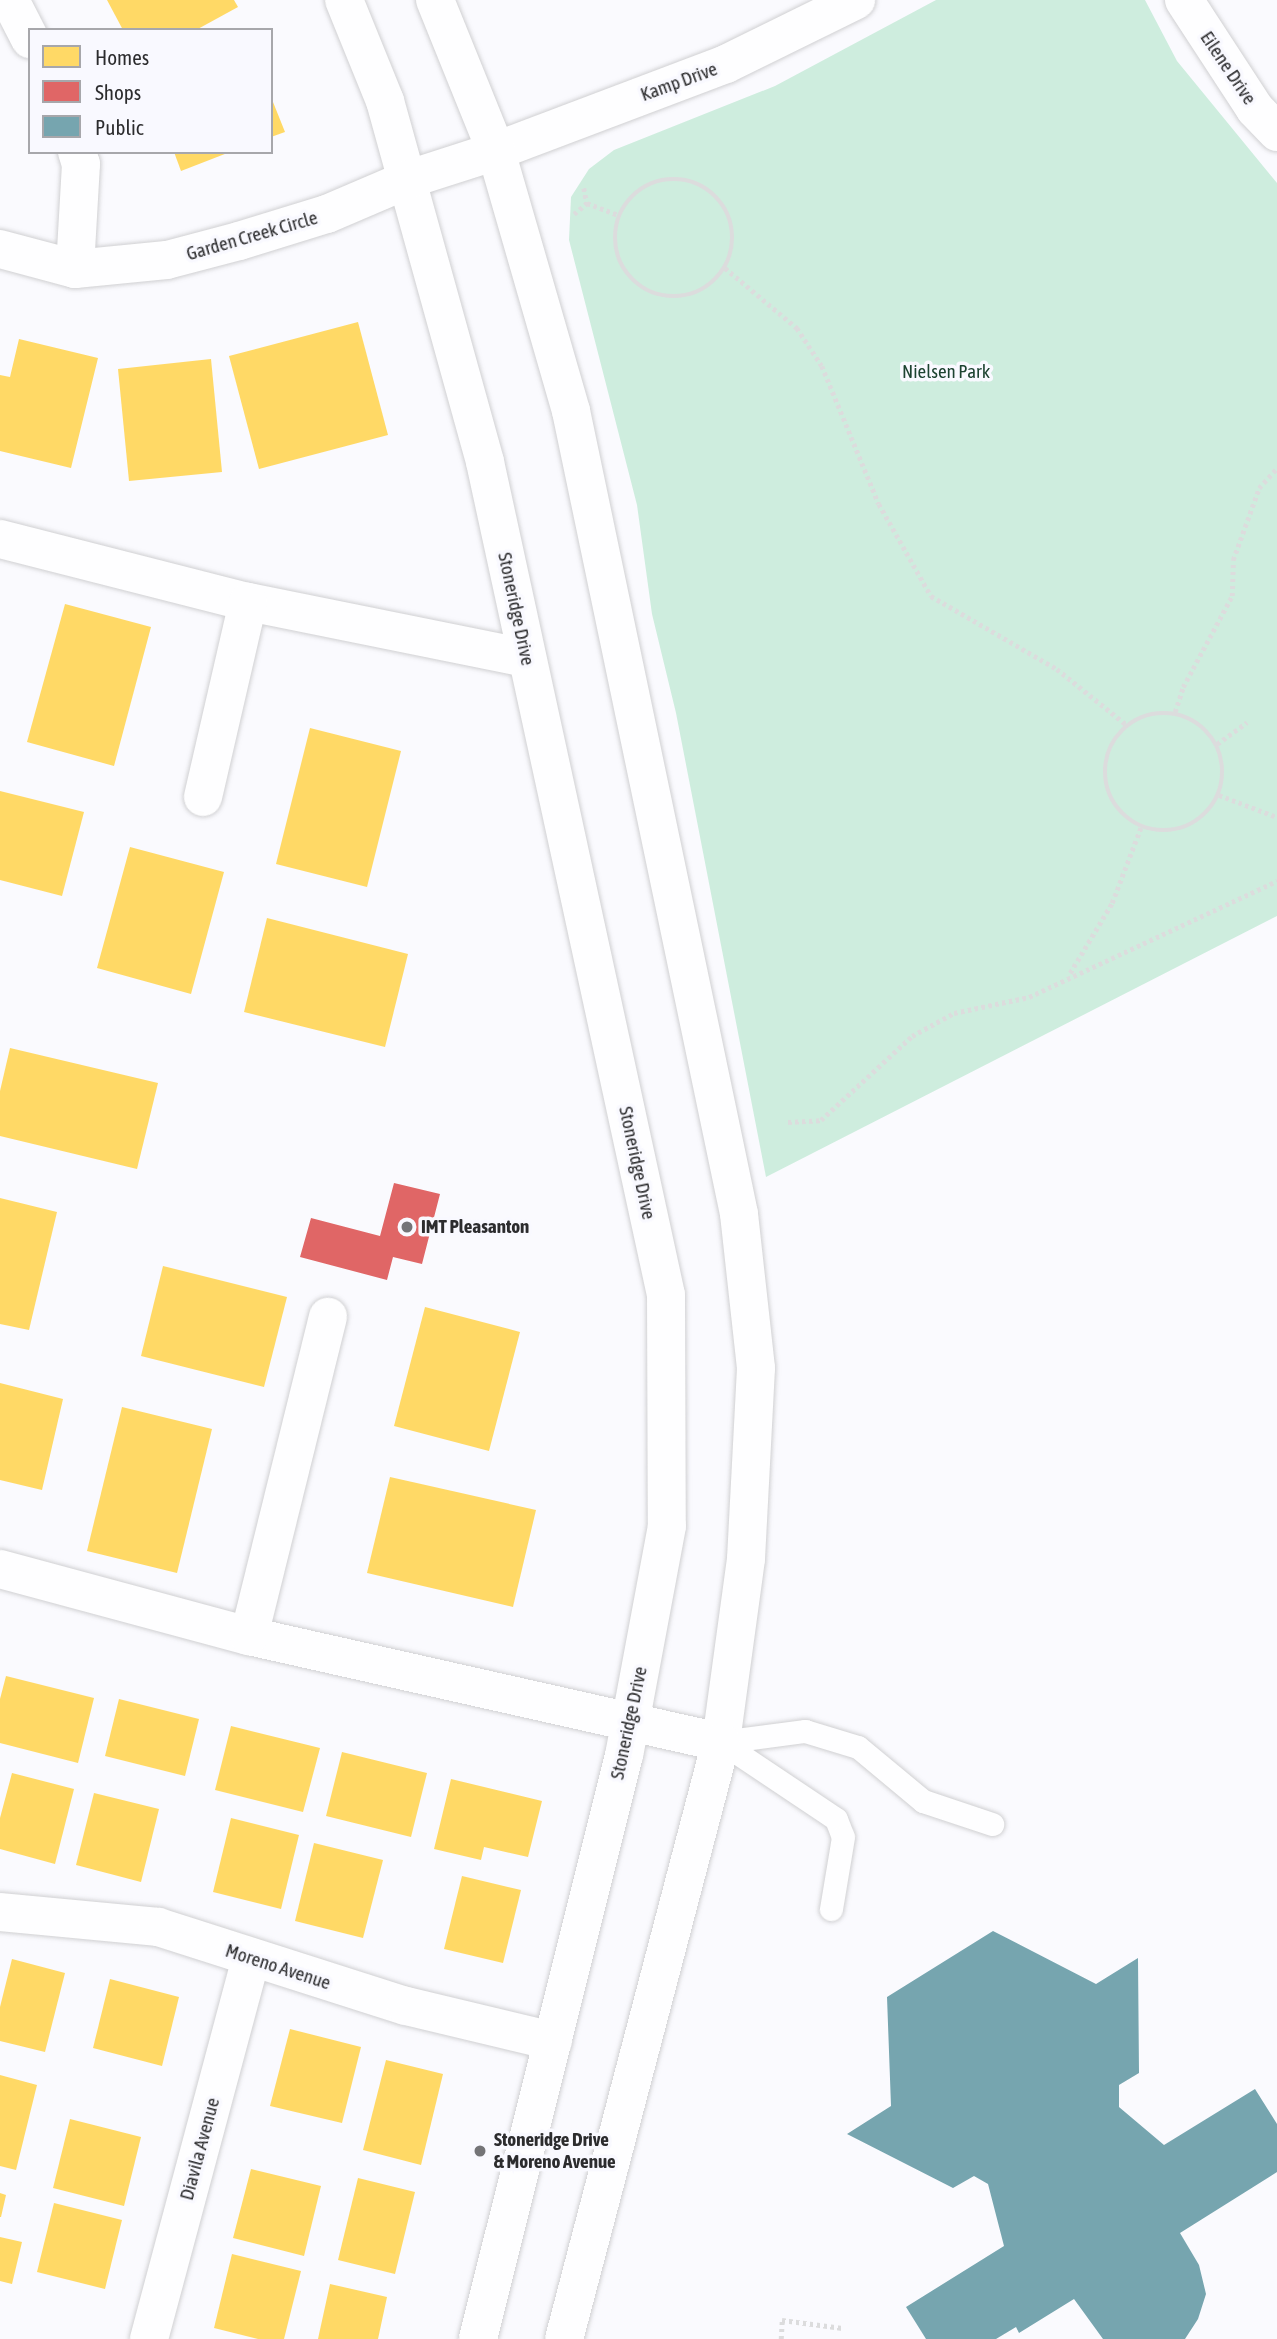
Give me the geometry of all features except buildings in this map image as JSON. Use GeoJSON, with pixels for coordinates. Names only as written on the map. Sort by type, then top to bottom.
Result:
{"type":"FeatureCollection","features":[{"type":"Feature","properties":{"kind":"main road"},"geometry":{"type":"LineString","coordinates":[[10,0],[28,35]]}},
{"type":"Feature","properties":{"kind":"main road","name":"Stoneridge Drive"},"geometry":{"type":"LineString","coordinates":[[344,0],[385,102],[409,179],[485,462],[666,1296],[667,1526],[631,1722],[478,2339]]}},
{"type":"Feature","properties":{"kind":"main road"},"geometry":{"type":"LineString","coordinates":[[435,0],[496,151],[571,411],[739,1214],[756,1368],[746,1559],[721,1742],[564,2339]]}},
{"type":"Feature","properties":{"kind":"main road","name":"Kamp Drive"},"geometry":{"type":"LineString","coordinates":[[496,151],[726,64],[856,0]]}},
{"type":"Feature","properties":{"kind":"main road","name":"Eilene Drive"},"geometry":{"type":"LineString","coordinates":[[1184,0],[1255,109],[1277,132]]}},
{"type":"Feature","properties":{"kind":"main road","name":"Garden Creek Circle"},"geometry":{"type":"LineString","coordinates":[[0,249],[75,269],[167,260],[239,242],[327,215],[409,179],[496,151]]}},
{"type":"Feature","properties":{"kind":"main road"},"geometry":{"type":"LineString","coordinates":[[75,269],[81,164],[78,154]]}},
{"type":"Feature","properties":{"kind":"main road"},"geometry":{"type":"LineString","coordinates":[[0,539],[248,602],[526,658]]}},
{"type":"Feature","properties":{"kind":"main road"},"geometry":{"type":"LineString","coordinates":[[203,797],[248,602]]}},
{"type":"Feature","properties":{"kind":"main road"},"geometry":{"type":"LineString","coordinates":[[249,1636],[328,1317]]}},
{"type":"Feature","properties":{"kind":"main road"},"geometry":{"type":"LineString","coordinates":[[0,1569],[249,1636],[721,1742]]}},
{"type":"Feature","properties":{"kind":"main road","name":"Moreno Avenue"},"geometry":{"type":"LineString","coordinates":[[0,1912],[158,1927],[251,1959],[405,2006],[553,2041]]}},
{"type":"Feature","properties":{"kind":"main road","name":"Diavila Avenue"},"geometry":{"type":"LineString","coordinates":[[149,2339],[251,1959]]}},
{"type":"Feature","properties":{"kind":"lane"},"geometry":{"type":"LineString","coordinates":[[721,1742],[805,1731],[858,1746],[923,1801],[992,1824]]}},
{"type":"Feature","properties":{"kind":"lane"},"geometry":{"type":"LineString","coordinates":[[721,1742],[836,1819],[843,1837],[831,1909]]}},
{"type":"Feature","properties":{"kind":"path"},"geometry":{"type":"LineString","coordinates":[[686,180],[705,187],[729,215],[733,233],[725,268],[713,283],[689,295],[662,296],[644,289],[631,279],[618,257],[615,231],[619,215],[646,185],[686,180]]}},
{"type":"Feature","properties":{"kind":"path"},"geometry":{"type":"LineString","coordinates":[[584,188],[587,203]]}},
{"type":"Feature","properties":{"kind":"path"},"geometry":{"type":"LineString","coordinates":[[574,214],[587,203]]}},
{"type":"Feature","properties":{"kind":"path"},"geometry":{"type":"LineString","coordinates":[[587,203],[619,215]]}},
{"type":"Feature","properties":{"kind":"path"},"geometry":{"type":"LineString","coordinates":[[725,268],[797,328],[822,366],[879,504],[931,596],[1057,669],[1127,725]]}},
{"type":"Feature","properties":{"kind":"path"},"geometry":{"type":"LineString","coordinates":[[1175,712],[1183,687],[1233,596],[1233,560],[1259,488],[1277,468]]}},
{"type":"Feature","properties":{"kind":"path"},"geometry":{"type":"LineString","coordinates":[[1158,712],[1175,712],[1207,729],[1217,744],[1223,769],[1219,795],[1195,823],[1159,831],[1141,827],[1124,816],[1105,780],[1113,741],[1127,725],[1158,712]]}},
{"type":"Feature","properties":{"kind":"path"},"geometry":{"type":"LineString","coordinates":[[1217,744],[1247,722]]}},
{"type":"Feature","properties":{"kind":"path"},"geometry":{"type":"LineString","coordinates":[[1219,795],[1277,817]]}},
{"type":"Feature","properties":{"kind":"path"},"geometry":{"type":"LineString","coordinates":[[1070,974],[1112,904],[1141,827]]}},
{"type":"Feature","properties":{"kind":"path"},"geometry":{"type":"LineString","coordinates":[[788,1122],[821,1120],[912,1036],[954,1013],[1029,997],[1070,974],[1277,881]]}},
{"type":"Feature","properties":{"kind":"path"},"geometry":{"type":"LineString","coordinates":[[781,2339],[782,2320],[842,2328]]}},
{"type":"Feature","properties":{"kind":"green space","name":"Nielsen Park"},"geometry":{"type":"Polygon","coordinates":[[[936,0],[1145,0],[1177,61],[1277,183],[1277,916],[766,1177],[676,713],[652,614],[637,505],[569,240],[571,197],[589,169],[614,150],[775,86],[936,0]]]}},
{"type":"Feature","properties":{"kind":"place","name":"IMT Pleasanton"},"geometry":{"type":"Point","coordinates":[407,1227]}},
{"type":"Feature","properties":{"kind":"place","name":"Stoneridge Drive & Moreno Avenue"},"geometry":{"type":"Point","coordinates":[480,2151]}}]}
